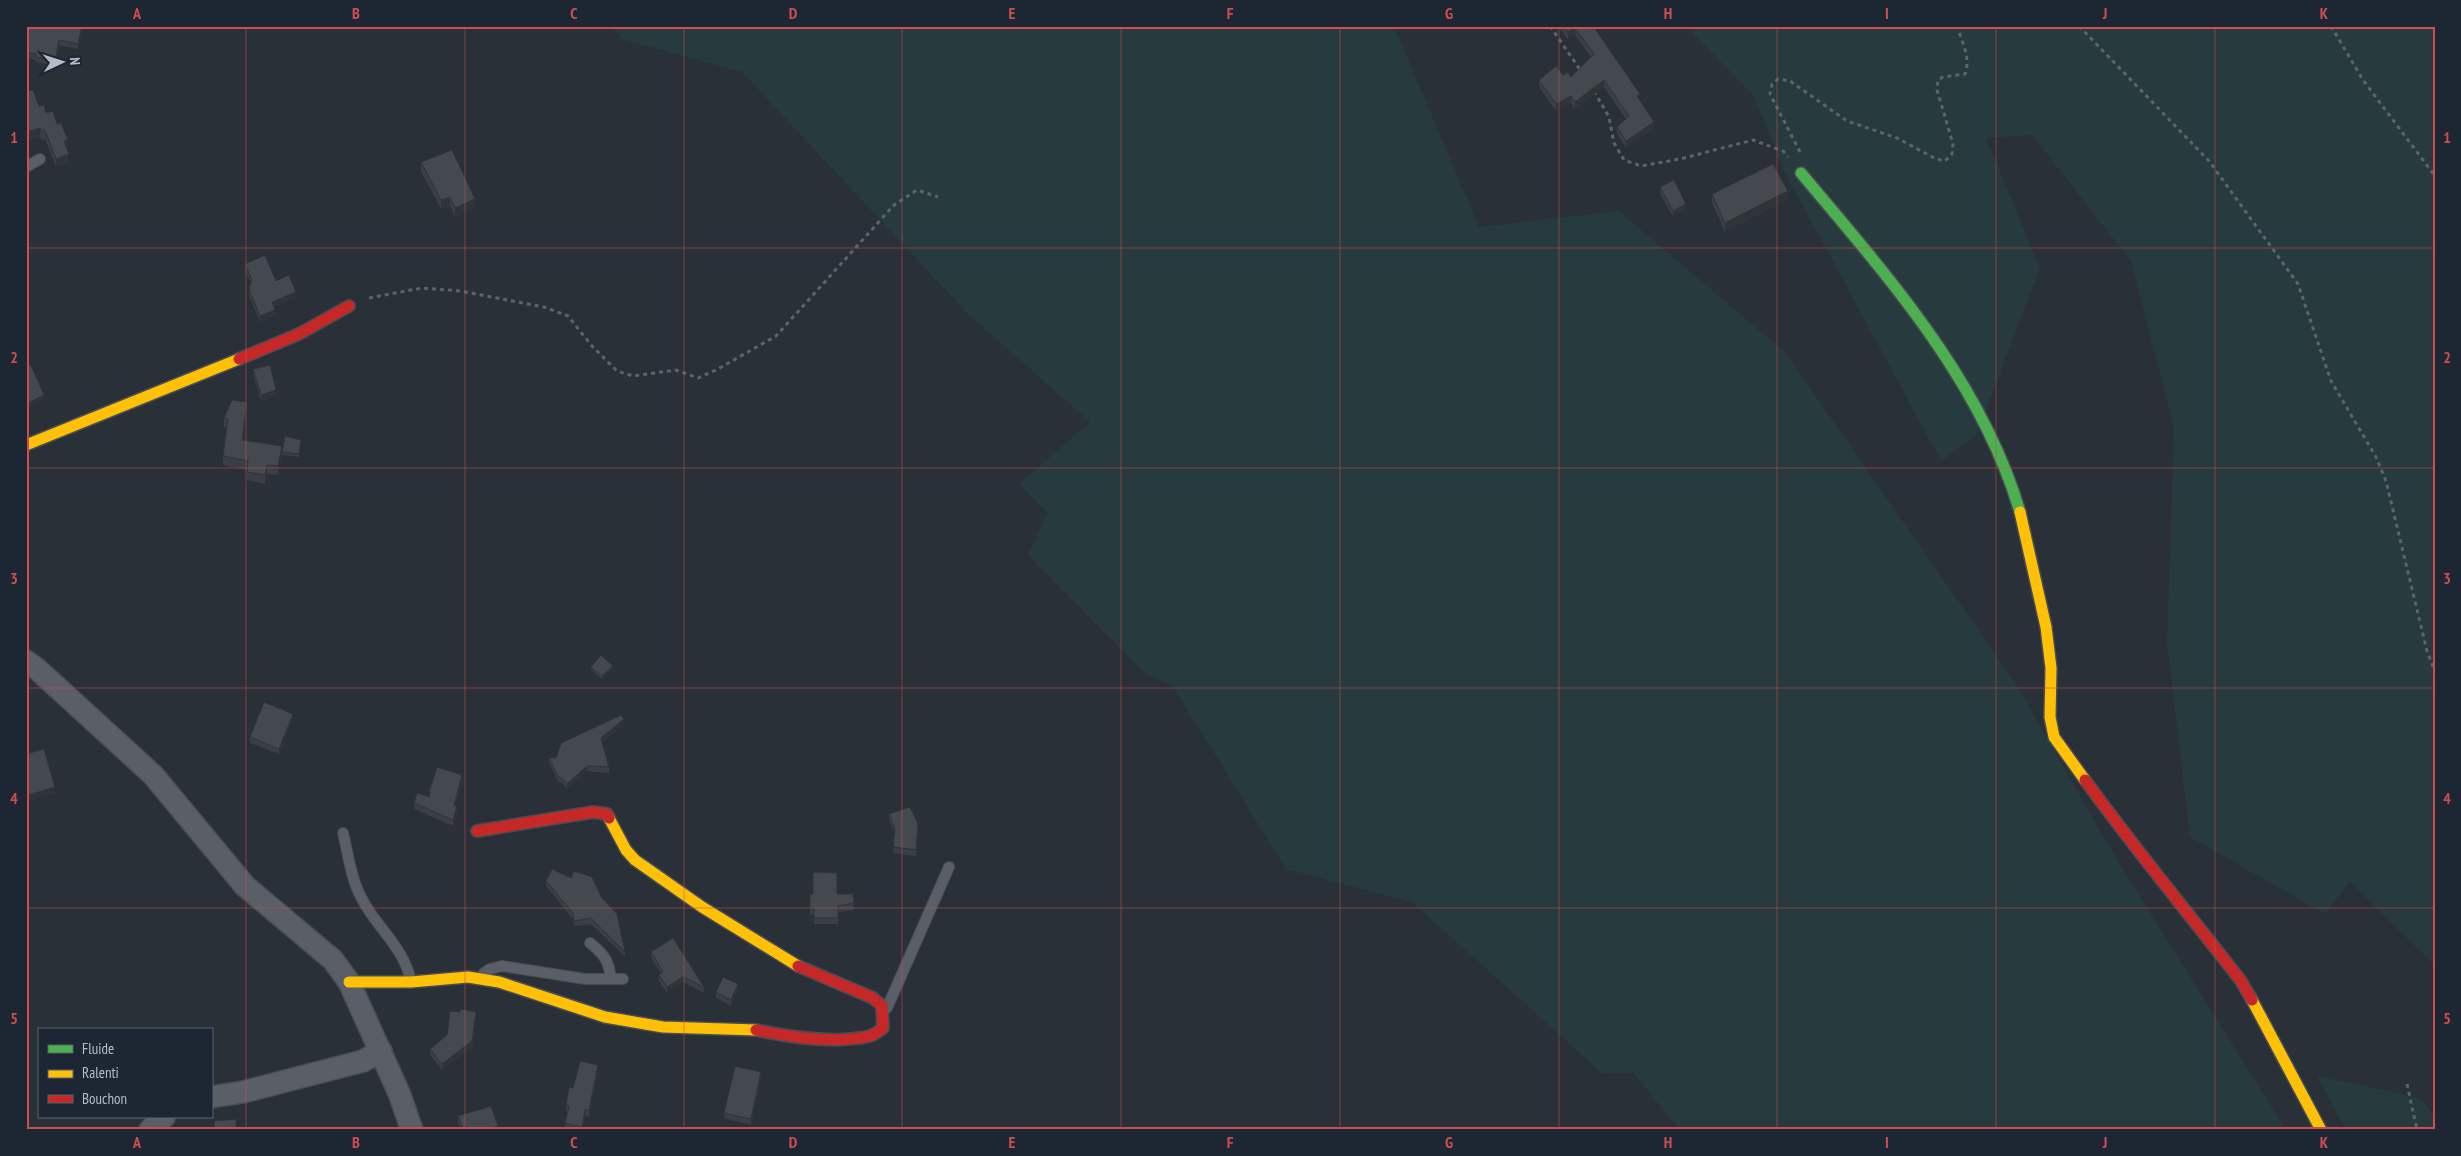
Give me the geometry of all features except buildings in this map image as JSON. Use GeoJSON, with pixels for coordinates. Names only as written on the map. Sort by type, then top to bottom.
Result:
{"type":"FeatureCollection","features":[{"type":"Feature","properties":{"kind":"street"},"geometry":{"type":"LineString","coordinates":[[1801,173],[1912,305],[1958,374],[1999,452],[2017,495],[2044,618],[2051,660],[2049,720],[2054,737],[2135,848],[2159,874],[2241,981],[2271,1032],[2321,1130]]}},
{"type":"Feature","properties":{"kind":"street"},"geometry":{"type":"LineString","coordinates":[[26,445],[299,334],[349,306]]}},
{"type":"Feature","properties":{"kind":"street"},"geometry":{"type":"LineString","coordinates":[[26,661],[153,775],[245,886],[334,960],[349,982],[381,1051],[399,1092],[412,1130]]}},
{"type":"Feature","properties":{"kind":"street"},"geometry":{"type":"LineString","coordinates":[[349,982],[411,982],[468,977],[478,978],[500,982],[604,1017],[663,1027],[752,1029],[783,1036],[837,1039],[871,1036],[883,1028],[884,1015],[882,1006],[873,998],[796,965],[702,907],[635,860],[622,844],[607,814],[593,812],[477,830]]}},
{"type":"Feature","properties":{"kind":"street"},"geometry":{"type":"LineString","coordinates":[[212,1097],[243,1092],[364,1061],[381,1051]]}},
{"type":"Feature","properties":{"kind":"street"},"geometry":{"type":"LineString","coordinates":[[150,1130],[163,1118]]}},
{"type":"Feature","properties":{"kind":"lane"},"geometry":{"type":"LineString","coordinates":[[26,167],[40,158]]}},
{"type":"Feature","properties":{"kind":"lane"},"geometry":{"type":"LineString","coordinates":[[343,833],[361,897],[403,959],[411,982]]}},
{"type":"Feature","properties":{"kind":"lane"},"geometry":{"type":"LineString","coordinates":[[884,1015],[948,867]]}},
{"type":"Feature","properties":{"kind":"lane"},"geometry":{"type":"LineString","coordinates":[[590,944],[605,956],[610,965],[611,979]]}},
{"type":"Feature","properties":{"kind":"lane"},"geometry":{"type":"LineString","coordinates":[[478,978],[490,969],[502,966],[585,979],[622,979]]}},
{"type":"Feature","properties":{"kind":"path"},"geometry":{"type":"LineString","coordinates":[[1550,26],[1585,76]]}},
{"type":"Feature","properties":{"kind":"path"},"geometry":{"type":"LineString","coordinates":[[1803,156],[1770,94],[1772,84],[1778,79],[1790,82],[1847,121],[1897,138],[1936,159],[1945,161],[1952,154],[1952,144],[1937,90],[1938,80],[1944,77],[1965,74],[1968,66],[1967,55],[1956,26]]}},
{"type":"Feature","properties":{"kind":"path"},"geometry":{"type":"LineString","coordinates":[[2079,26],[2209,161],[2298,284],[2331,381],[2376,457],[2386,481],[2427,651],[2435,672]]}},
{"type":"Feature","properties":{"kind":"path"},"geometry":{"type":"LineString","coordinates":[[2330,26],[2363,80],[2435,176]]}},
{"type":"Feature","properties":{"kind":"path"},"geometry":{"type":"LineString","coordinates":[[1590,84],[1609,117],[1614,143],[1624,160],[1641,166],[1752,140],[1783,151],[1801,173]]}},
{"type":"Feature","properties":{"kind":"path"},"geometry":{"type":"LineString","coordinates":[[349,306],[374,297],[422,288],[460,291],[544,307],[568,316],[592,346],[618,371],[633,376],[676,370],[698,378],[718,369],[776,336],[894,205],[917,190],[938,197]]}},
{"type":"Feature","properties":{"kind":"path"},"geometry":{"type":"LineString","coordinates":[[2407,1084],[2417,1130]]}},
{"type":"Feature","properties":{"kind":"green space"},"geometry":{"type":"Polygon","coordinates":[[[611,26],[1394,26],[1479,227],[1619,211],[1785,352],[2016,684],[2116,858],[2286,1130],[1680,1130],[1633,1073],[1602,1073],[1412,902],[1286,869],[1172,685],[1147,675],[1028,555],[1048,513],[1019,484],[1090,422],[968,314],[742,72],[621,39],[611,26]]]}},
{"type":"Feature","properties":{"kind":"green space"},"geometry":{"type":"Polygon","coordinates":[[[1686,26],[2435,26],[2435,966],[2350,882],[2325,914],[2190,837],[2167,642],[2174,428],[2131,261],[2032,135],[1986,138],[2040,268],[1976,436],[1941,461],[1785,173],[1753,95],[1686,26]]]}},
{"type":"Feature","properties":{"kind":"green space"},"geometry":{"type":"Polygon","coordinates":[[[2317,1076],[2420,1098],[2435,1116],[2435,1130],[2346,1130],[2317,1076]]]}},
{"type":"Feature","properties":{"kind":"traffic: fast"},"geometry":{"type":"LineString","coordinates":[[1801,173],[1898,291],[1929,332],[1957,374],[1982,418],[2003,464],[2020,512]]}},
{"type":"Feature","properties":{"kind":"traffic: slow"},"geometry":{"type":"LineString","coordinates":[[26,445],[239,359]]}},
{"type":"Feature","properties":{"kind":"traffic: slow"},"geometry":{"type":"LineString","coordinates":[[2020,512],[2046,627],[2051,668],[2050,717],[2054,737],[2085,780]]}},
{"type":"Feature","properties":{"kind":"traffic: slow"},"geometry":{"type":"LineString","coordinates":[[609,818],[626,850],[635,860],[702,907],[798,966]]}},
{"type":"Feature","properties":{"kind":"traffic: slow"},"geometry":{"type":"LineString","coordinates":[[349,982],[411,982],[468,977],[499,982],[605,1017],[663,1027],[756,1030]]}},
{"type":"Feature","properties":{"kind":"traffic: slow"},"geometry":{"type":"LineString","coordinates":[[2252,1000],[2321,1130]]}},
{"type":"Feature","properties":{"kind":"traffic: jam"},"geometry":{"type":"LineString","coordinates":[[239,359],[299,334],[349,306]]}},
{"type":"Feature","properties":{"kind":"traffic: jam"},"geometry":{"type":"LineString","coordinates":[[2085,780],[2241,981],[2252,1000]]}},
{"type":"Feature","properties":{"kind":"traffic: jam"},"geometry":{"type":"LineString","coordinates":[[477,831],[593,812],[607,814],[609,818]]}},
{"type":"Feature","properties":{"kind":"traffic: jam"},"geometry":{"type":"LineString","coordinates":[[756,1030],[798,1037],[842,1039],[870,1036],[883,1028],[882,1006],[873,998],[798,966]]}}]}
